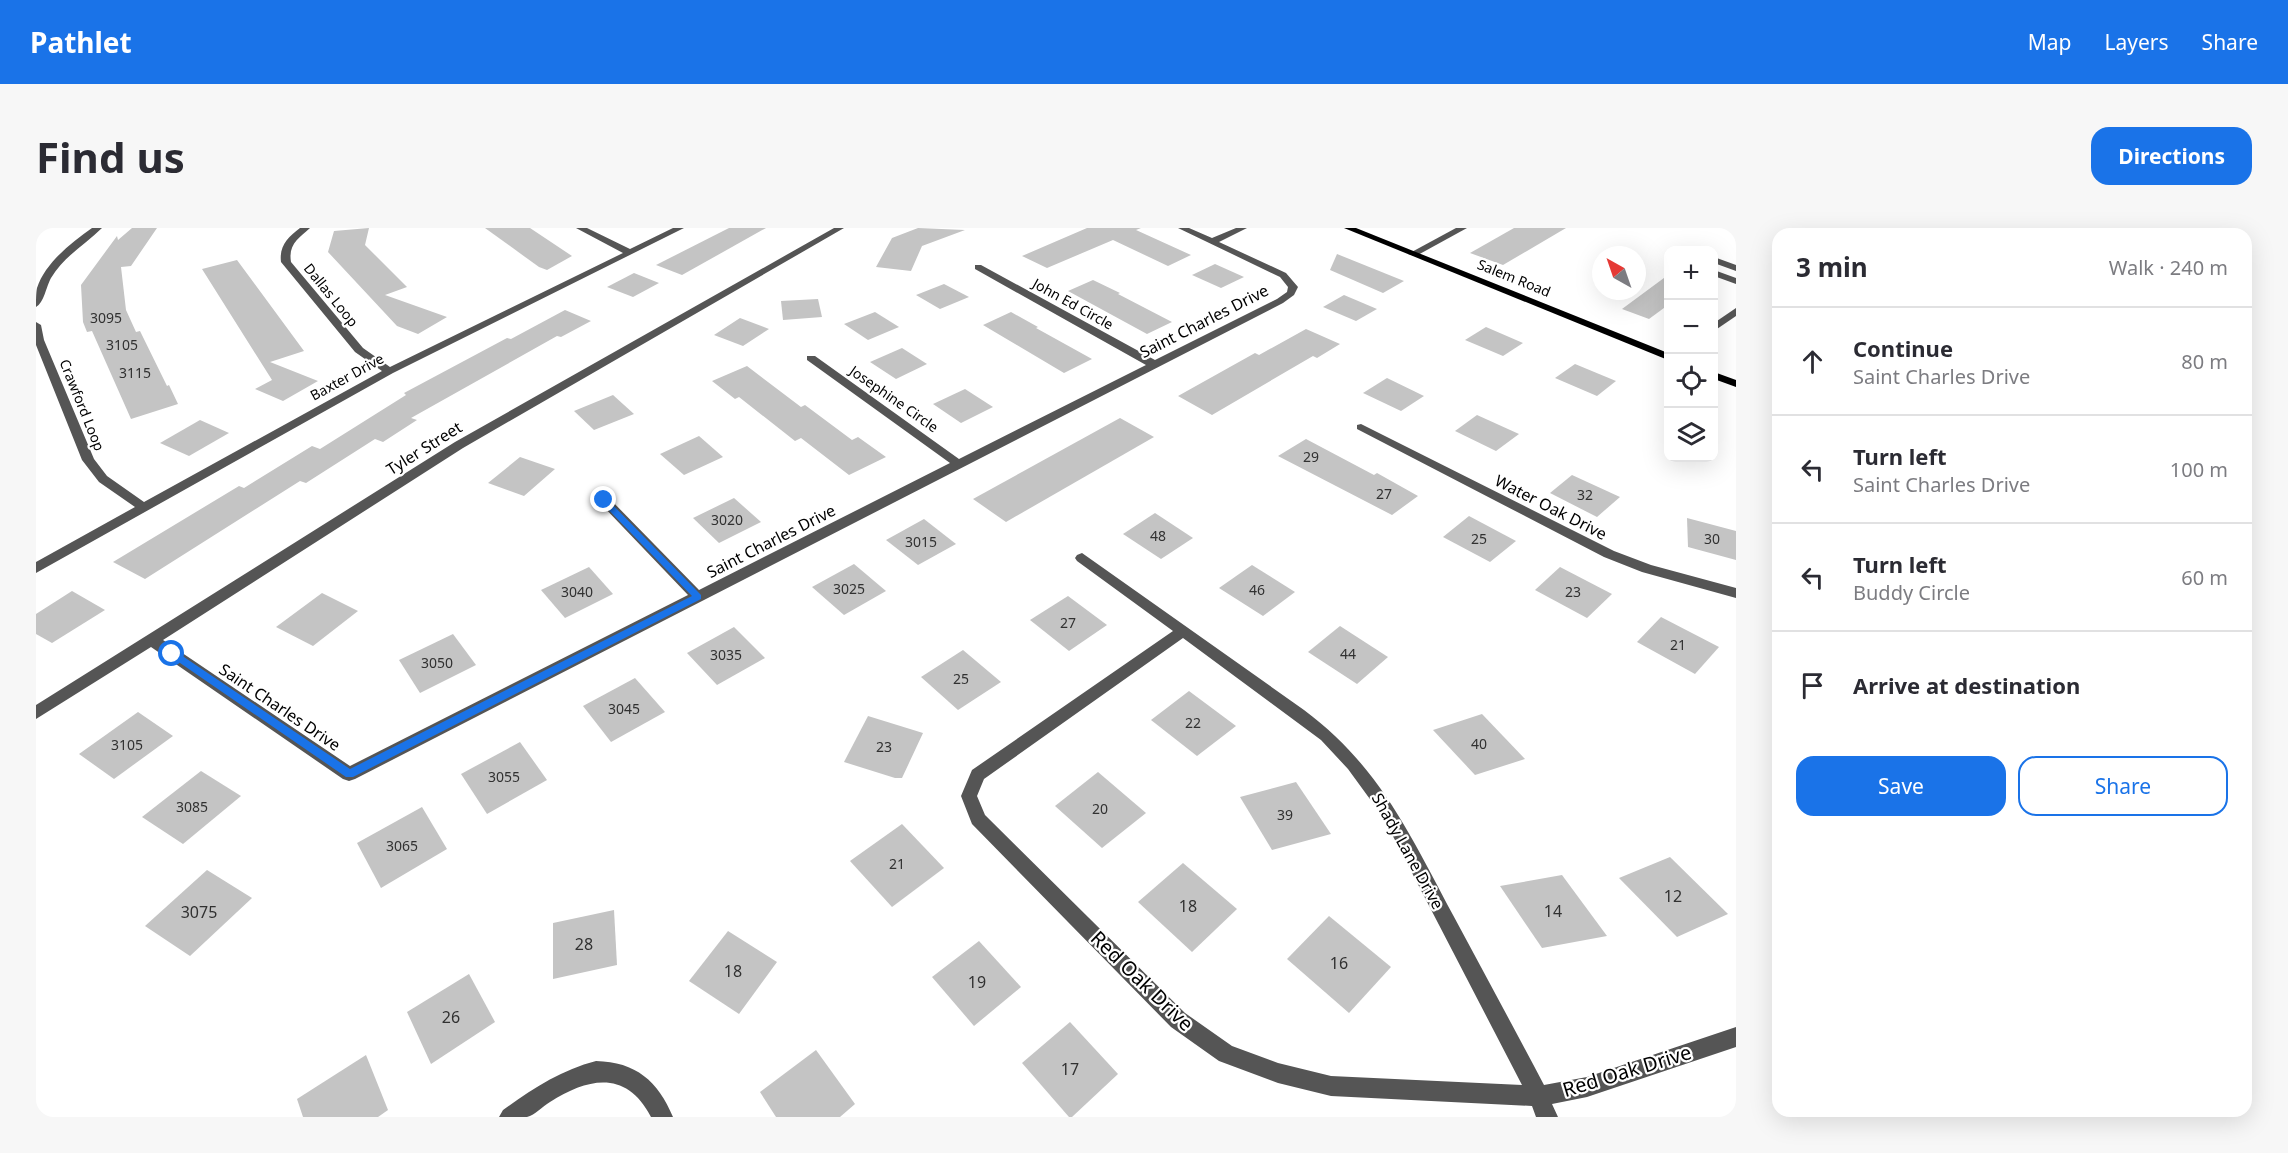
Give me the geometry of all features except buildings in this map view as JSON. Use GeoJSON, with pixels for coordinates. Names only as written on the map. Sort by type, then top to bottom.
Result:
{"type":"FeatureCollection","features":[{"type":"Feature","properties":{"kind":"main road","name":"Salem Road"},"geometry":{"type":"LineString","coordinates":[[1348,228],[1664,355]]}},
{"type":"Feature","properties":{"kind":"main road"},"geometry":{"type":"LineString","coordinates":[[1718,377],[1736,384]]}},
{"type":"Feature","properties":{"kind":"street"},"geometry":{"type":"LineString","coordinates":[[36,304],[39,292],[51,271],[70,250],[98,228]]}},
{"type":"Feature","properties":{"kind":"street","name":"Dallas Loop"},"geometry":{"type":"LineString","coordinates":[[306,228],[287,244],[284,254],[286,262],[359,351],[389,371]]}},
{"type":"Feature","properties":{"kind":"street"},"geometry":{"type":"LineString","coordinates":[[580,228],[629,252]]}},
{"type":"Feature","properties":{"kind":"street","name":"Baxter Drive"},"geometry":{"type":"LineString","coordinates":[[36,568],[389,371],[680,228]]}},
{"type":"Feature","properties":{"kind":"street","name":"Tyler Street"},"geometry":{"type":"LineString","coordinates":[[36,713],[459,445],[840,228]]}},
{"type":"Feature","properties":{"kind":"street"},"geometry":{"type":"LineString","coordinates":[[1182,228],[1213,242],[1243,228]]}},
{"type":"Feature","properties":{"kind":"street"},"geometry":{"type":"LineString","coordinates":[[1413,254],[1463,228]]}},
{"type":"Feature","properties":{"kind":"street","name":"Saint Charles Drive"},"geometry":{"type":"LineString","coordinates":[[152,640],[349,774],[1280,301],[1291,293],[1293,287],[1283,275],[1213,242]]}},
{"type":"Feature","properties":{"kind":"street"},"geometry":{"type":"LineString","coordinates":[[1718,262],[1736,267]]}},
{"type":"Feature","properties":{"kind":"street","name":"John Ed Circle"},"geometry":{"type":"LineString","coordinates":[[978,267],[1155,364]]}},
{"type":"Feature","properties":{"kind":"street"},"geometry":{"type":"LineString","coordinates":[[1718,275],[1736,281]]}},
{"type":"Feature","properties":{"kind":"street"},"geometry":{"type":"LineString","coordinates":[[1718,324],[1736,311]]}},
{"type":"Feature","properties":{"kind":"street","name":"Crawford Loop"},"geometry":{"type":"LineString","coordinates":[[36,325],[39,340],[87,460],[103,479],[143,507]]}},
{"type":"Feature","properties":{"kind":"street","name":"Josephine Circle"},"geometry":{"type":"LineString","coordinates":[[811,358],[960,464]]}},
{"type":"Feature","properties":{"kind":"street","name":"Water Oak Drive"},"geometry":{"type":"LineString","coordinates":[[1361,427],[1609,554],[1647,569],[1736,593]]}},
{"type":"Feature","properties":{"kind":"street"},"geometry":{"type":"LineString","coordinates":[[604,500],[698,597]]}},
{"type":"Feature","properties":{"kind":"street","name":"Shady Lane Drive"},"geometry":{"type":"LineString","coordinates":[[1082,558],[1327,736],[1354,764],[1389,812],[1539,1096],[1547,1117]]}},
{"type":"Feature","properties":{"kind":"street","name":"Red Oak Drive"},"geometry":{"type":"LineString","coordinates":[[1183,632],[978,775],[969,796],[978,819],[1178,1020],[1226,1054],[1278,1073],[1331,1086],[1539,1096],[1587,1087],[1736,1037]]}},
{"type":"Feature","properties":{"kind":"street"},"geometry":{"type":"LineString","coordinates":[[510,1117],[549,1089],[587,1071],[623,1074],[648,1093],[662,1117]]}},
{"type":"Feature","properties":{"kind":"route"},"geometry":{"type":"LineString","coordinates":[[172,654],[349,774],[698,597],[604,500]]}}]}
